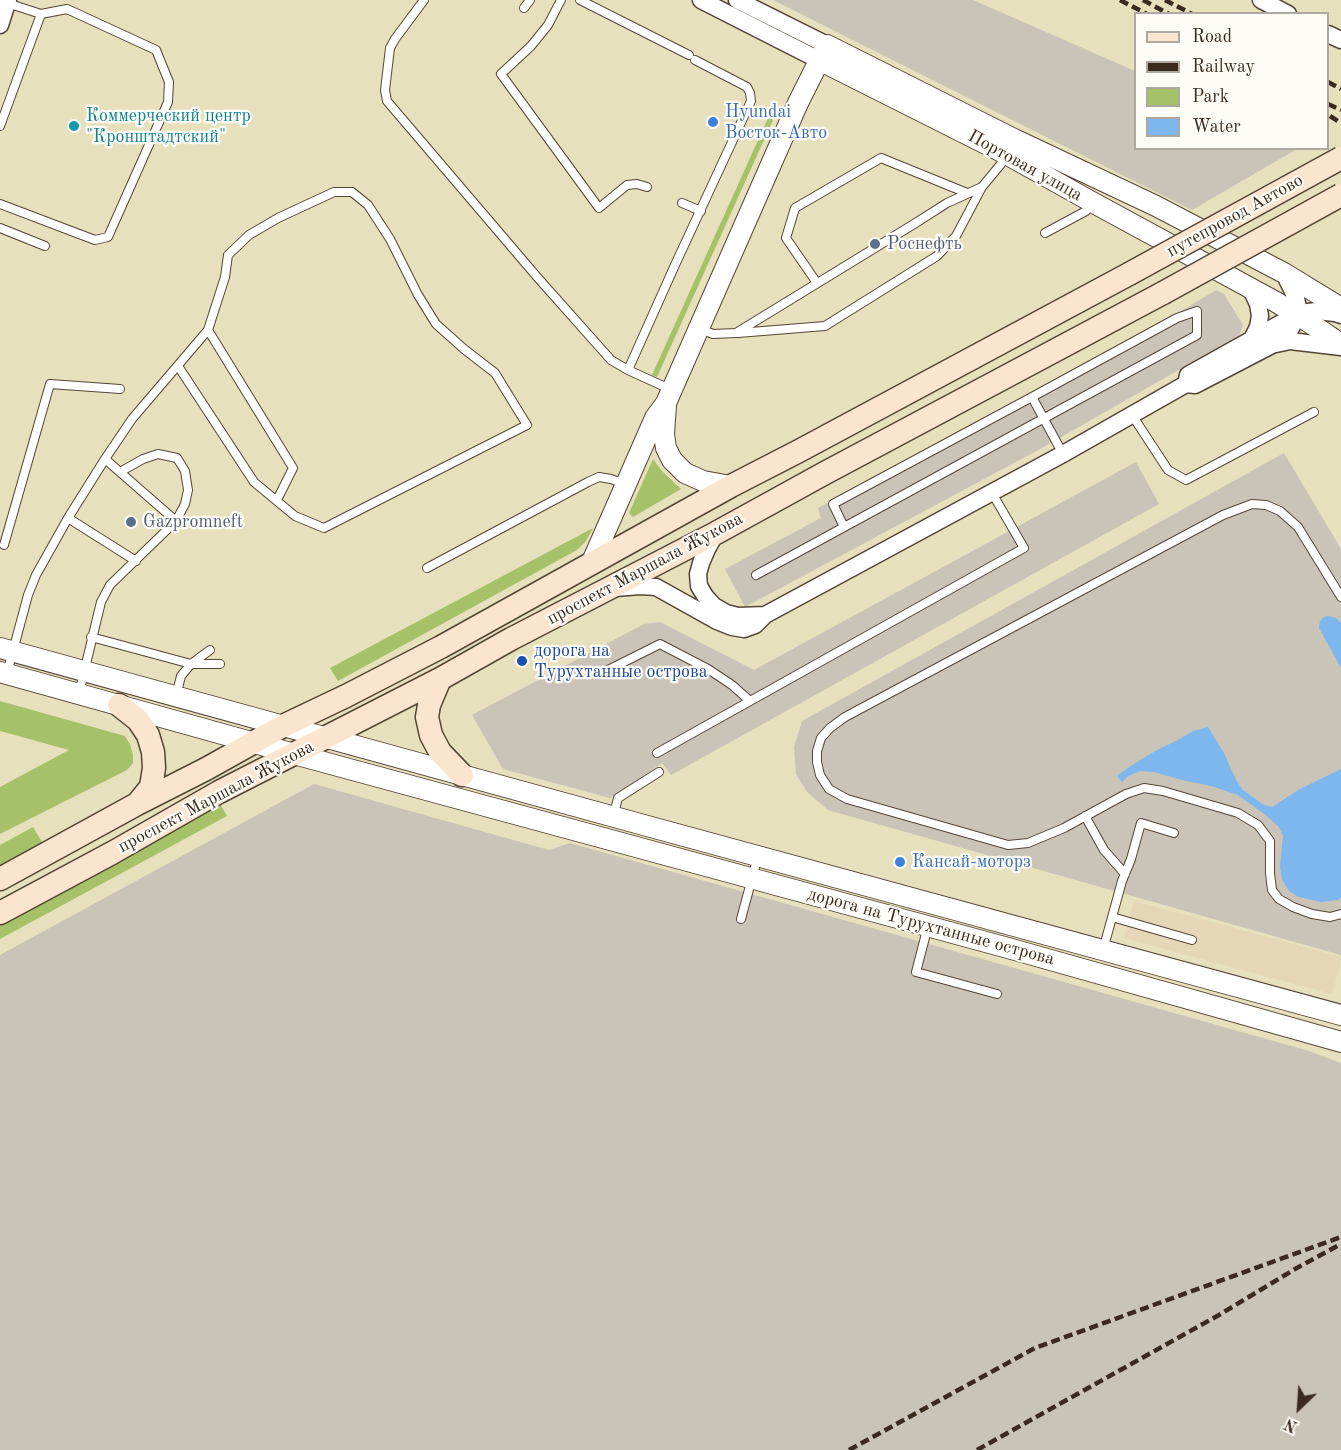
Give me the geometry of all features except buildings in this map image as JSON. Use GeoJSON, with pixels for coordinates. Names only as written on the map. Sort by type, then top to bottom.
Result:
{"type":"FeatureCollection","features":[{"type":"Feature","properties":{"kind":"main road","name":"путепровод Автово"},"geometry":{"type":"LineString","coordinates":[[1129,274],[1341,158]]}},
{"type":"Feature","properties":{"kind":"main road","name":"путепровод Автово"},"geometry":{"type":"LineString","coordinates":[[1163,293],[1341,195]]}},
{"type":"Feature","properties":{"kind":"main road","name":"проспект Маршала Жукова"},"geometry":{"type":"LineString","coordinates":[[0,879],[283,726],[441,648],[730,486],[1129,274]]}},
{"type":"Feature","properties":{"kind":"main road","name":"проспект Маршала Жукова"},"geometry":{"type":"LineString","coordinates":[[0,913],[219,792],[440,680],[511,639],[716,533],[1163,293]]}},
{"type":"Feature","properties":{"kind":"main road"},"geometry":{"type":"LineString","coordinates":[[440,680],[429,705],[427,717],[431,735],[440,752],[462,775]]}},
{"type":"Feature","properties":{"kind":"main road"},"geometry":{"type":"LineString","coordinates":[[119,705],[138,720],[148,735],[153,752],[154,768],[151,787],[137,804]]}},
{"type":"Feature","properties":{"kind":"street","name":"Портовая улица"},"geometry":{"type":"LineString","coordinates":[[701,0],[823,52],[1010,146],[1156,206],[1284,273],[1341,308]]}},
{"type":"Feature","properties":{"kind":"street","name":"Портовая улица"},"geometry":{"type":"LineString","coordinates":[[737,0],[823,52]]}},
{"type":"Feature","properties":{"kind":"street"},"geometry":{"type":"LineString","coordinates":[[1261,0],[1284,12]]}},
{"type":"Feature","properties":{"kind":"street"},"geometry":{"type":"LineString","coordinates":[[0,25],[8,1]]}},
{"type":"Feature","properties":{"kind":"street"},"geometry":{"type":"LineString","coordinates":[[591,564],[655,418],[669,397],[798,103],[823,52]]}},
{"type":"Feature","properties":{"kind":"street","name":"Портовая улица"},"geometry":{"type":"LineString","coordinates":[[1010,146],[1092,202],[1298,314],[1341,346]]}},
{"type":"Feature","properties":{"kind":"street"},"geometry":{"type":"LineString","coordinates":[[611,588],[656,587],[732,627],[744,628],[755,625],[765,615],[992,493],[1186,384],[1195,385],[1283,338],[1298,314],[1296,298],[1284,273]]}},
{"type":"Feature","properties":{"kind":"street"},"geometry":{"type":"LineString","coordinates":[[1251,289],[1258,304],[1260,316],[1253,337]]}},
{"type":"Feature","properties":{"kind":"street"},"geometry":{"type":"LineString","coordinates":[[1186,384],[1188,375],[1298,314],[1317,311],[1341,315]]}},
{"type":"Feature","properties":{"kind":"street"},"geometry":{"type":"LineString","coordinates":[[1272,345],[1290,341],[1341,346]]}},
{"type":"Feature","properties":{"kind":"street"},"geometry":{"type":"LineString","coordinates":[[669,397],[664,434],[666,448],[672,460],[685,473],[703,481],[730,486]]}},
{"type":"Feature","properties":{"kind":"street"},"geometry":{"type":"LineString","coordinates":[[716,533],[701,562],[698,574],[699,586],[714,606],[726,613],[738,616],[765,615]]}},
{"type":"Feature","properties":{"kind":"street","name":"дорога на Турухтанные острова"},"geometry":{"type":"LineString","coordinates":[[6,650],[1341,1015]]}},
{"type":"Feature","properties":{"kind":"street","name":"дорога на Турухтанные острова"},"geometry":{"type":"LineString","coordinates":[[3,673],[928,926],[1341,1042]]}},
{"type":"Feature","properties":{"kind":"lane"},"geometry":{"type":"LineString","coordinates":[[424,0],[390,48],[385,90],[387,101],[611,360],[669,397]]}},
{"type":"Feature","properties":{"kind":"lane"},"geometry":{"type":"LineString","coordinates":[[524,8],[530,0]]}},
{"type":"Feature","properties":{"kind":"lane"},"geometry":{"type":"LineString","coordinates":[[561,0],[548,25],[531,46],[501,74],[599,208],[627,185],[637,184],[647,187]]}},
{"type":"Feature","properties":{"kind":"lane"},"geometry":{"type":"LineString","coordinates":[[580,0],[747,87],[750,93],[751,101],[628,370]]}},
{"type":"Feature","properties":{"kind":"lane"},"geometry":{"type":"LineString","coordinates":[[0,204],[95,240],[108,237],[168,102],[169,82],[156,50],[66,9],[41,14],[8,1]]}},
{"type":"Feature","properties":{"kind":"lane"},"geometry":{"type":"LineString","coordinates":[[0,126],[41,14]]}},
{"type":"Feature","properties":{"kind":"lane"},"geometry":{"type":"LineString","coordinates":[[699,329],[713,334],[825,326],[937,256],[956,236],[982,187],[1001,164],[1010,146]]}},
{"type":"Feature","properties":{"kind":"lane"},"geometry":{"type":"LineString","coordinates":[[817,283],[786,238],[795,208],[881,158],[967,194]]}},
{"type":"Feature","properties":{"kind":"lane"},"geometry":{"type":"LineString","coordinates":[[736,333],[947,202],[982,187]]}},
{"type":"Feature","properties":{"kind":"lane"},"geometry":{"type":"LineString","coordinates":[[3,673],[6,650],[36,575],[68,518],[132,419],[177,366],[208,330],[225,277],[228,255],[249,235],[278,218],[334,192],[352,192],[368,205],[390,239],[418,296],[436,324],[495,373],[527,425],[324,528],[295,516],[255,482],[177,366]]}},
{"type":"Feature","properties":{"kind":"lane"},"geometry":{"type":"LineString","coordinates":[[1044,233],[1086,211],[1092,202]]}},
{"type":"Feature","properties":{"kind":"lane"},"geometry":{"type":"LineString","coordinates":[[682,203],[701,211]]}},
{"type":"Feature","properties":{"kind":"lane"},"geometry":{"type":"LineString","coordinates":[[0,228],[45,246]]}},
{"type":"Feature","properties":{"kind":"lane"},"geometry":{"type":"LineString","coordinates":[[756,574],[844,527],[1197,335],[1197,311],[1177,318],[833,504],[844,527]]}},
{"type":"Feature","properties":{"kind":"lane"},"geometry":{"type":"LineString","coordinates":[[208,330],[293,468],[277,500]]}},
{"type":"Feature","properties":{"kind":"lane"},"geometry":{"type":"LineString","coordinates":[[3,546],[50,384],[120,389]]}},
{"type":"Feature","properties":{"kind":"lane"},"geometry":{"type":"LineString","coordinates":[[1032,397],[1063,454]]}},
{"type":"Feature","properties":{"kind":"lane"},"geometry":{"type":"LineString","coordinates":[[1132,415],[1168,470],[1186,480],[1314,412]]}},
{"type":"Feature","properties":{"kind":"lane"},"geometry":{"type":"LineString","coordinates":[[79,693],[101,602],[110,585],[176,521],[185,504],[188,490],[184,471],[177,458],[158,454],[143,459],[120,472]]}},
{"type":"Feature","properties":{"kind":"lane"},"geometry":{"type":"LineString","coordinates":[[105,459],[176,521]]}},
{"type":"Feature","properties":{"kind":"lane"},"geometry":{"type":"LineString","coordinates":[[427,568],[599,477],[625,484]]}},
{"type":"Feature","properties":{"kind":"lane"},"geometry":{"type":"LineString","coordinates":[[657,753],[1024,548],[992,493]]}},
{"type":"Feature","properties":{"kind":"lane"},"geometry":{"type":"LineString","coordinates":[[1341,597],[1298,527],[1280,511],[1266,505],[1251,504],[1223,515],[845,717],[821,738],[817,751],[820,775],[829,789],[847,799],[1008,845],[1029,843],[1064,828],[1126,794],[1144,788],[1163,790],[1238,813],[1258,825],[1270,841],[1269,873],[1272,890],[1279,899],[1312,914],[1330,917],[1341,914]]}},
{"type":"Feature","properties":{"kind":"lane"},"geometry":{"type":"LineString","coordinates":[[68,518],[136,561]]}},
{"type":"Feature","properties":{"kind":"lane"},"geometry":{"type":"LineString","coordinates":[[91,637],[191,664],[220,664]]}},
{"type":"Feature","properties":{"kind":"lane"},"geometry":{"type":"LineString","coordinates":[[602,673],[660,644],[708,669],[732,685],[750,701]]}},
{"type":"Feature","properties":{"kind":"lane"},"geometry":{"type":"LineString","coordinates":[[176,697],[181,676],[191,664],[210,650]]}},
{"type":"Feature","properties":{"kind":"lane"},"geometry":{"type":"LineString","coordinates":[[613,817],[618,798],[659,772]]}},
{"type":"Feature","properties":{"kind":"lane"},"geometry":{"type":"LineString","coordinates":[[1085,816],[1104,850],[1125,874]]}},
{"type":"Feature","properties":{"kind":"lane"},"geometry":{"type":"LineString","coordinates":[[1103,950],[1141,823],[1174,832]]}},
{"type":"Feature","properties":{"kind":"lane"},"geometry":{"type":"LineString","coordinates":[[741,919],[758,856]]}},
{"type":"Feature","properties":{"kind":"lane"},"geometry":{"type":"LineString","coordinates":[[1112,917],[1192,940]]}},
{"type":"Feature","properties":{"kind":"lane"},"geometry":{"type":"LineString","coordinates":[[928,926],[916,972],[997,994]]}},
{"type":"Feature","properties":{"kind":"shaded area"},"geometry":{"type":"Polygon","coordinates":[[[773,0],[973,0],[1134,71],[1134,150],[1295,150],[1192,210],[773,0]]]}},
{"type":"Feature","properties":{"kind":"shaded area"},"geometry":{"type":"Polygon","coordinates":[[[1216,290],[1224,294],[1243,325],[1238,338],[1042,448],[745,607],[725,569],[821,518],[818,508],[1145,333],[1216,290]]]}},
{"type":"Feature","properties":{"kind":"shaded area"},"geometry":{"type":"Polygon","coordinates":[[[1284,453],[1341,549],[1341,955],[828,810],[807,792],[796,774],[794,747],[802,721],[1284,453]]]}},
{"type":"Feature","properties":{"kind":"shaded area"},"geometry":{"type":"Polygon","coordinates":[[[1136,462],[1159,504],[671,775],[662,763],[610,798],[503,769],[472,715],[644,624],[660,622],[754,670],[1136,462]]]}},
{"type":"Feature","properties":{"kind":"shaded area"},"geometry":{"type":"Polygon","coordinates":[[[314,784],[549,850],[570,843],[1309,1051],[1341,1063],[1341,1450],[0,1450],[0,955],[314,784]]]}},
{"type":"Feature","properties":{"kind":"shaded area"},"geometry":{"type":"Polygon","coordinates":[[[1134,901],[1341,957],[1332,994],[1124,938],[1134,901]]]}},
{"type":"Feature","properties":{"kind":"green space"},"geometry":{"type":"Polygon","coordinates":[[[773,107],[778,109],[657,377],[652,375],[773,107]]]}},
{"type":"Feature","properties":{"kind":"green space"},"geometry":{"type":"Polygon","coordinates":[[[653,459],[681,489],[633,517],[629,513],[653,459]]]}},
{"type":"Feature","properties":{"kind":"green space"},"geometry":{"type":"Polygon","coordinates":[[[593,528],[586,541],[577,550],[338,681],[330,668],[593,528]]]}},
{"type":"Feature","properties":{"kind":"green space"},"geometry":{"type":"Polygon","coordinates":[[[0,701],[125,736],[130,744],[133,763],[127,770],[0,834],[0,787],[69,750],[0,731],[0,701]]]}},
{"type":"Feature","properties":{"kind":"green space"},"geometry":{"type":"Polygon","coordinates":[[[220,804],[227,816],[0,939],[0,924],[220,804]]]}},
{"type":"Feature","properties":{"kind":"green space"},"geometry":{"type":"Polygon","coordinates":[[[33,827],[42,842],[0,865],[0,845],[33,827]]]}},
{"type":"Feature","properties":{"kind":"water"},"geometry":{"type":"Polygon","coordinates":[[[1328,616],[1336,618],[1341,623],[1341,668],[1319,628],[1320,621],[1328,616]]]}},
{"type":"Feature","properties":{"kind":"water"},"geometry":{"type":"Polygon","coordinates":[[[1208,727],[1243,790],[1264,805],[1272,807],[1300,789],[1341,769],[1341,897],[1338,900],[1321,902],[1299,897],[1289,891],[1282,880],[1280,867],[1283,835],[1278,826],[1238,795],[1154,772],[1140,771],[1128,776],[1122,782],[1117,776],[1157,750],[1193,731],[1208,727]]]}},
{"type":"Feature","properties":{"kind":"railway"},"geometry":{"type":"LineString","coordinates":[[1120,0],[1143,12]]}},
{"type":"Feature","properties":{"kind":"railway"},"geometry":{"type":"LineString","coordinates":[[1143,0],[1165,12]]}},
{"type":"Feature","properties":{"kind":"railway"},"geometry":{"type":"LineString","coordinates":[[1165,0],[1188,12]]}},
{"type":"Feature","properties":{"kind":"railway"},"geometry":{"type":"LineString","coordinates":[[1329,83],[1341,89]]}},
{"type":"Feature","properties":{"kind":"railway"},"geometry":{"type":"LineString","coordinates":[[1329,104],[1341,110]]}},
{"type":"Feature","properties":{"kind":"railway"},"geometry":{"type":"LineString","coordinates":[[1330,116],[1341,123]]}},
{"type":"Feature","properties":{"kind":"railway"},"geometry":{"type":"LineString","coordinates":[[849,1450],[1035,1348],[1341,1237]]}},
{"type":"Feature","properties":{"kind":"railway"},"geometry":{"type":"LineString","coordinates":[[977,1450],[1341,1244]]}},
{"type":"Feature","properties":{"kind":"place","name":"Hyundai Восток-Авто"},"geometry":{"type":"Point","coordinates":[713,122]}},
{"type":"Feature","properties":{"kind":"place","name":"Коммерческий центр \"Кронштадтский\""},"geometry":{"type":"Point","coordinates":[74,126]}},
{"type":"Feature","properties":{"kind":"place","name":"Роснефть"},"geometry":{"type":"Point","coordinates":[875,244]}},
{"type":"Feature","properties":{"kind":"place","name":"Gazpromneft"},"geometry":{"type":"Point","coordinates":[131,522]}},
{"type":"Feature","properties":{"kind":"place","name":"дорога на Турухтанные острова"},"geometry":{"type":"Point","coordinates":[522,661]}},
{"type":"Feature","properties":{"kind":"place","name":"Кансай-моторз"},"geometry":{"type":"Point","coordinates":[900,862]}}]}
